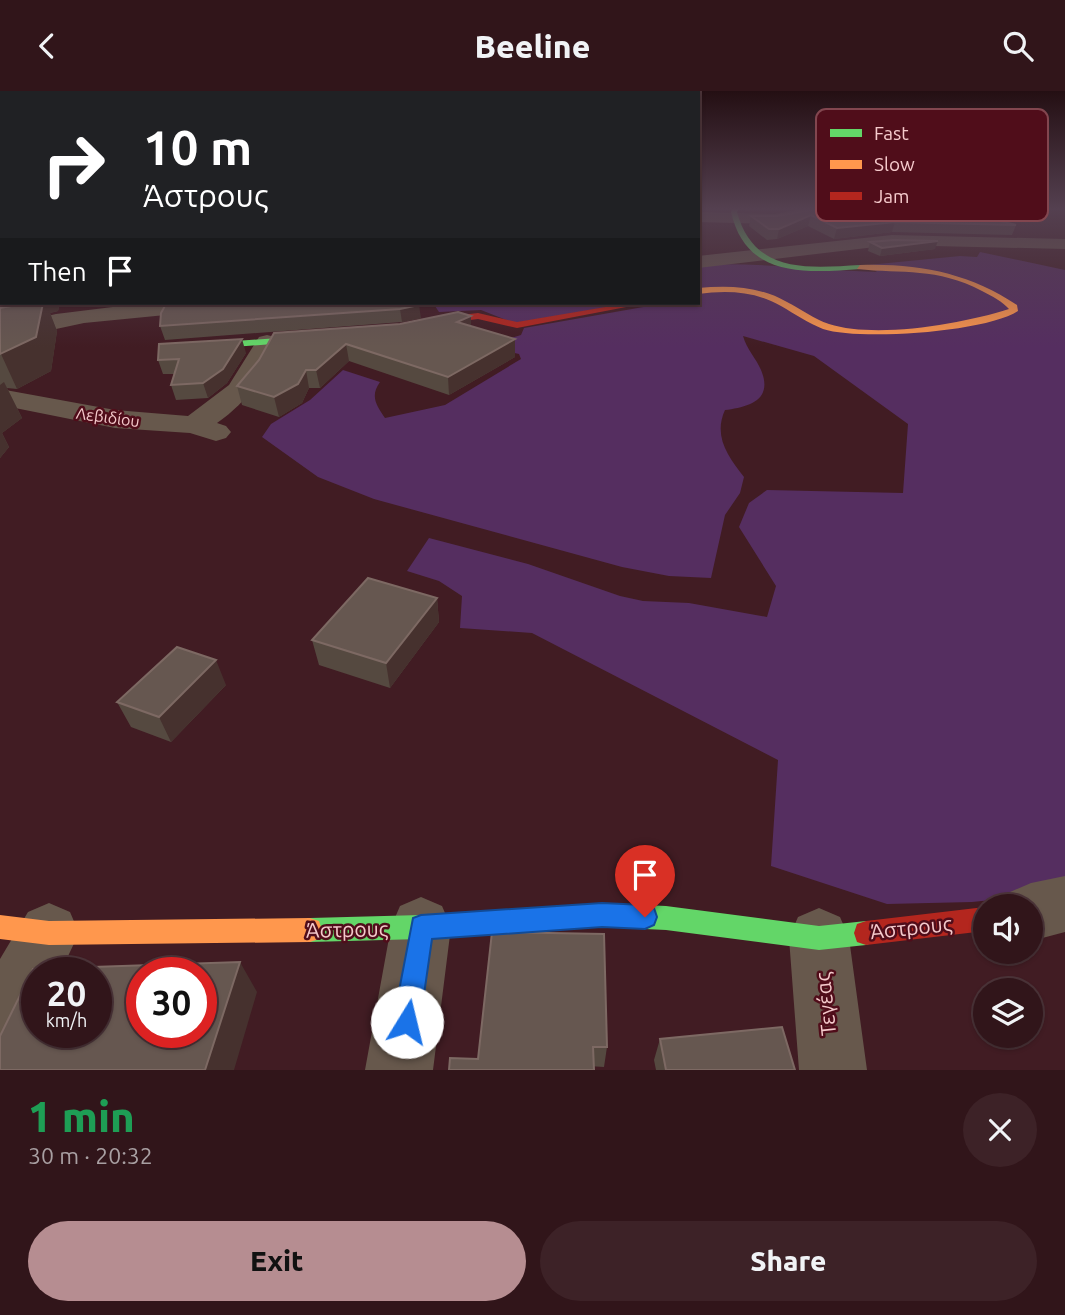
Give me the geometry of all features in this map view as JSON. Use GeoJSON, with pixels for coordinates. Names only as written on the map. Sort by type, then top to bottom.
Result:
{"type":"FeatureCollection","features":[{"type":"Feature","properties":{"kind":"street"},"geometry":{"type":"LineString","coordinates":[[700,261],[768,255]]}},
{"type":"Feature","properties":{"kind":"street"},"geometry":{"type":"LineString","coordinates":[[700,291],[724,289],[762,294],[823,326],[860,332],[910,329],[1002,315],[1013,311],[1014,307],[985,289],[933,272],[882,267],[800,267],[774,263],[757,256]]}},
{"type":"Feature","properties":{"kind":"street"},"geometry":{"type":"LineString","coordinates":[[0,334],[74,317],[205,305]]}},
{"type":"Feature","properties":{"kind":"street"},"geometry":{"type":"LineString","coordinates":[[402,332],[475,316],[516,325],[631,305]]}},
{"type":"Feature","properties":{"kind":"street"},"geometry":{"type":"LineString","coordinates":[[181,348],[339,337]]}},
{"type":"Feature","properties":{"kind":"street","name":"Λεβιδίου"},"geometry":{"type":"LineString","coordinates":[[0,397],[106,418],[204,429],[241,391],[267,342]]}},
{"type":"Feature","properties":{"kind":"street"},"geometry":{"type":"LineString","coordinates":[[1043,909],[1065,904]]}},
{"type":"Feature","properties":{"kind":"street","name":"Άστρους"},"geometry":{"type":"LineString","coordinates":[[24,930],[421,927],[602,915],[666,918],[819,938],[973,920]]}},
{"type":"Feature","properties":{"kind":"street"},"geometry":{"type":"LineString","coordinates":[[400,1070],[421,927]]}},
{"type":"Feature","properties":{"kind":"street"},"geometry":{"type":"LineString","coordinates":[[0,1022],[24,930]]}},
{"type":"Feature","properties":{"kind":"street","name":"Τεγέας"},"geometry":{"type":"LineString","coordinates":[[819,938],[833,1070]]}},
{"type":"Feature","properties":{"kind":"shaded area"},"geometry":{"type":"Polygon","coordinates":[[[993,255],[1065,270],[1065,886],[1029,894],[973,894],[972,902],[887,904],[771,866],[778,760],[532,633],[460,628],[462,596],[439,581],[407,571],[429,538],[528,564],[620,596],[643,601],[689,603],[767,617],[776,586],[739,527],[749,503],[767,490],[903,493],[908,424],[814,356],[743,336],[761,370],[764,389],[756,401],[725,410],[722,420],[724,446],[744,477],[740,493],[725,515],[711,578],[669,576],[622,567],[374,499],[318,477],[262,437],[271,424],[310,400],[343,370],[380,382],[375,392],[375,400],[385,418],[445,405],[521,359],[519,354],[498,349],[505,340],[521,335],[524,328],[655,305],[700,305],[700,265],[765,265],[877,272],[868,265],[993,255]]]}},
{"type":"Feature","properties":{"kind":"shaded area"},"geometry":{"type":"Polygon","coordinates":[[[434,305],[621,305],[514,323],[481,310],[439,312],[434,305]]]}},
{"type":"Feature","properties":{"kind":"building"},"geometry":{"type":"Polygon","coordinates":[[[43,305],[36,337],[0,354],[0,308],[43,305]]]}},
{"type":"Feature","properties":{"kind":"building"},"geometry":{"type":"Polygon","coordinates":[[[165,305],[419,305],[400,309],[160,326],[161,313],[165,305]]]}},
{"type":"Feature","properties":{"kind":"building"},"geometry":{"type":"Polygon","coordinates":[[[458,312],[471,316],[457,322],[515,339],[448,377],[346,344],[316,370],[306,370],[298,384],[274,397],[237,386],[259,360],[274,333],[400,324],[458,312]]]}},
{"type":"Feature","properties":{"kind":"building"},"geometry":{"type":"Polygon","coordinates":[[[242,339],[223,369],[203,383],[171,385],[179,359],[158,360],[159,344],[242,339]]]}},
{"type":"Feature","properties":{"kind":"building"},"geometry":{"type":"Polygon","coordinates":[[[368,578],[437,598],[386,663],[312,640],[368,578]]]}},
{"type":"Feature","properties":{"kind":"building"},"geometry":{"type":"Polygon","coordinates":[[[177,647],[216,660],[159,717],[117,702],[177,647]]]}},
{"type":"Feature","properties":{"kind":"building"},"geometry":{"type":"Polygon","coordinates":[[[492,932],[604,934],[607,1047],[593,1047],[594,1070],[449,1070],[450,1058],[478,1059],[492,932]]]}},
{"type":"Feature","properties":{"kind":"building"},"geometry":{"type":"Polygon","coordinates":[[[240,962],[217,1033],[217,963],[240,962]]]}},
{"type":"Feature","properties":{"kind":"building"},"geometry":{"type":"Polygon","coordinates":[[[112,966],[126,966],[126,1048],[212,1048],[205,1070],[0,1070],[0,1036],[21,993],[21,1048],[112,1048],[112,966]]]}},
{"type":"Feature","properties":{"kind":"building"},"geometry":{"type":"Polygon","coordinates":[[[782,1027],[795,1070],[666,1070],[660,1039],[782,1027]]]}},
{"type":"Feature","properties":{"kind":"traffic: fast"},"geometry":{"type":"LineString","coordinates":[[759,255],[793,267],[860,267]]}},
{"type":"Feature","properties":{"kind":"traffic: fast"},"geometry":{"type":"LineString","coordinates":[[193,347],[322,338]]}},
{"type":"Feature","properties":{"kind":"traffic: fast"},"geometry":{"type":"LineString","coordinates":[[310,930],[421,927],[602,915],[666,918],[819,938],[866,933]]}},
{"type":"Feature","properties":{"kind":"traffic: slow"},"geometry":{"type":"LineString","coordinates":[[700,291],[751,291],[771,297],[828,327],[846,331],[894,332],[948,326],[1013,311],[1014,307],[997,295],[941,273],[901,267],[860,267]]}},
{"type":"Feature","properties":{"kind":"traffic: slow"},"geometry":{"type":"LineString","coordinates":[[0,927],[49,933],[310,930]]}},
{"type":"Feature","properties":{"kind":"traffic: jam"},"geometry":{"type":"LineString","coordinates":[[420,328],[453,319],[478,316],[517,325],[632,305]]}},
{"type":"Feature","properties":{"kind":"traffic: jam"},"geometry":{"type":"LineString","coordinates":[[866,933],[973,920]]}},
{"type":"Feature","properties":{"kind":"route"},"geometry":{"type":"LineString","coordinates":[[407,1022],[421,927],[602,915],[645,917]]}}]}
